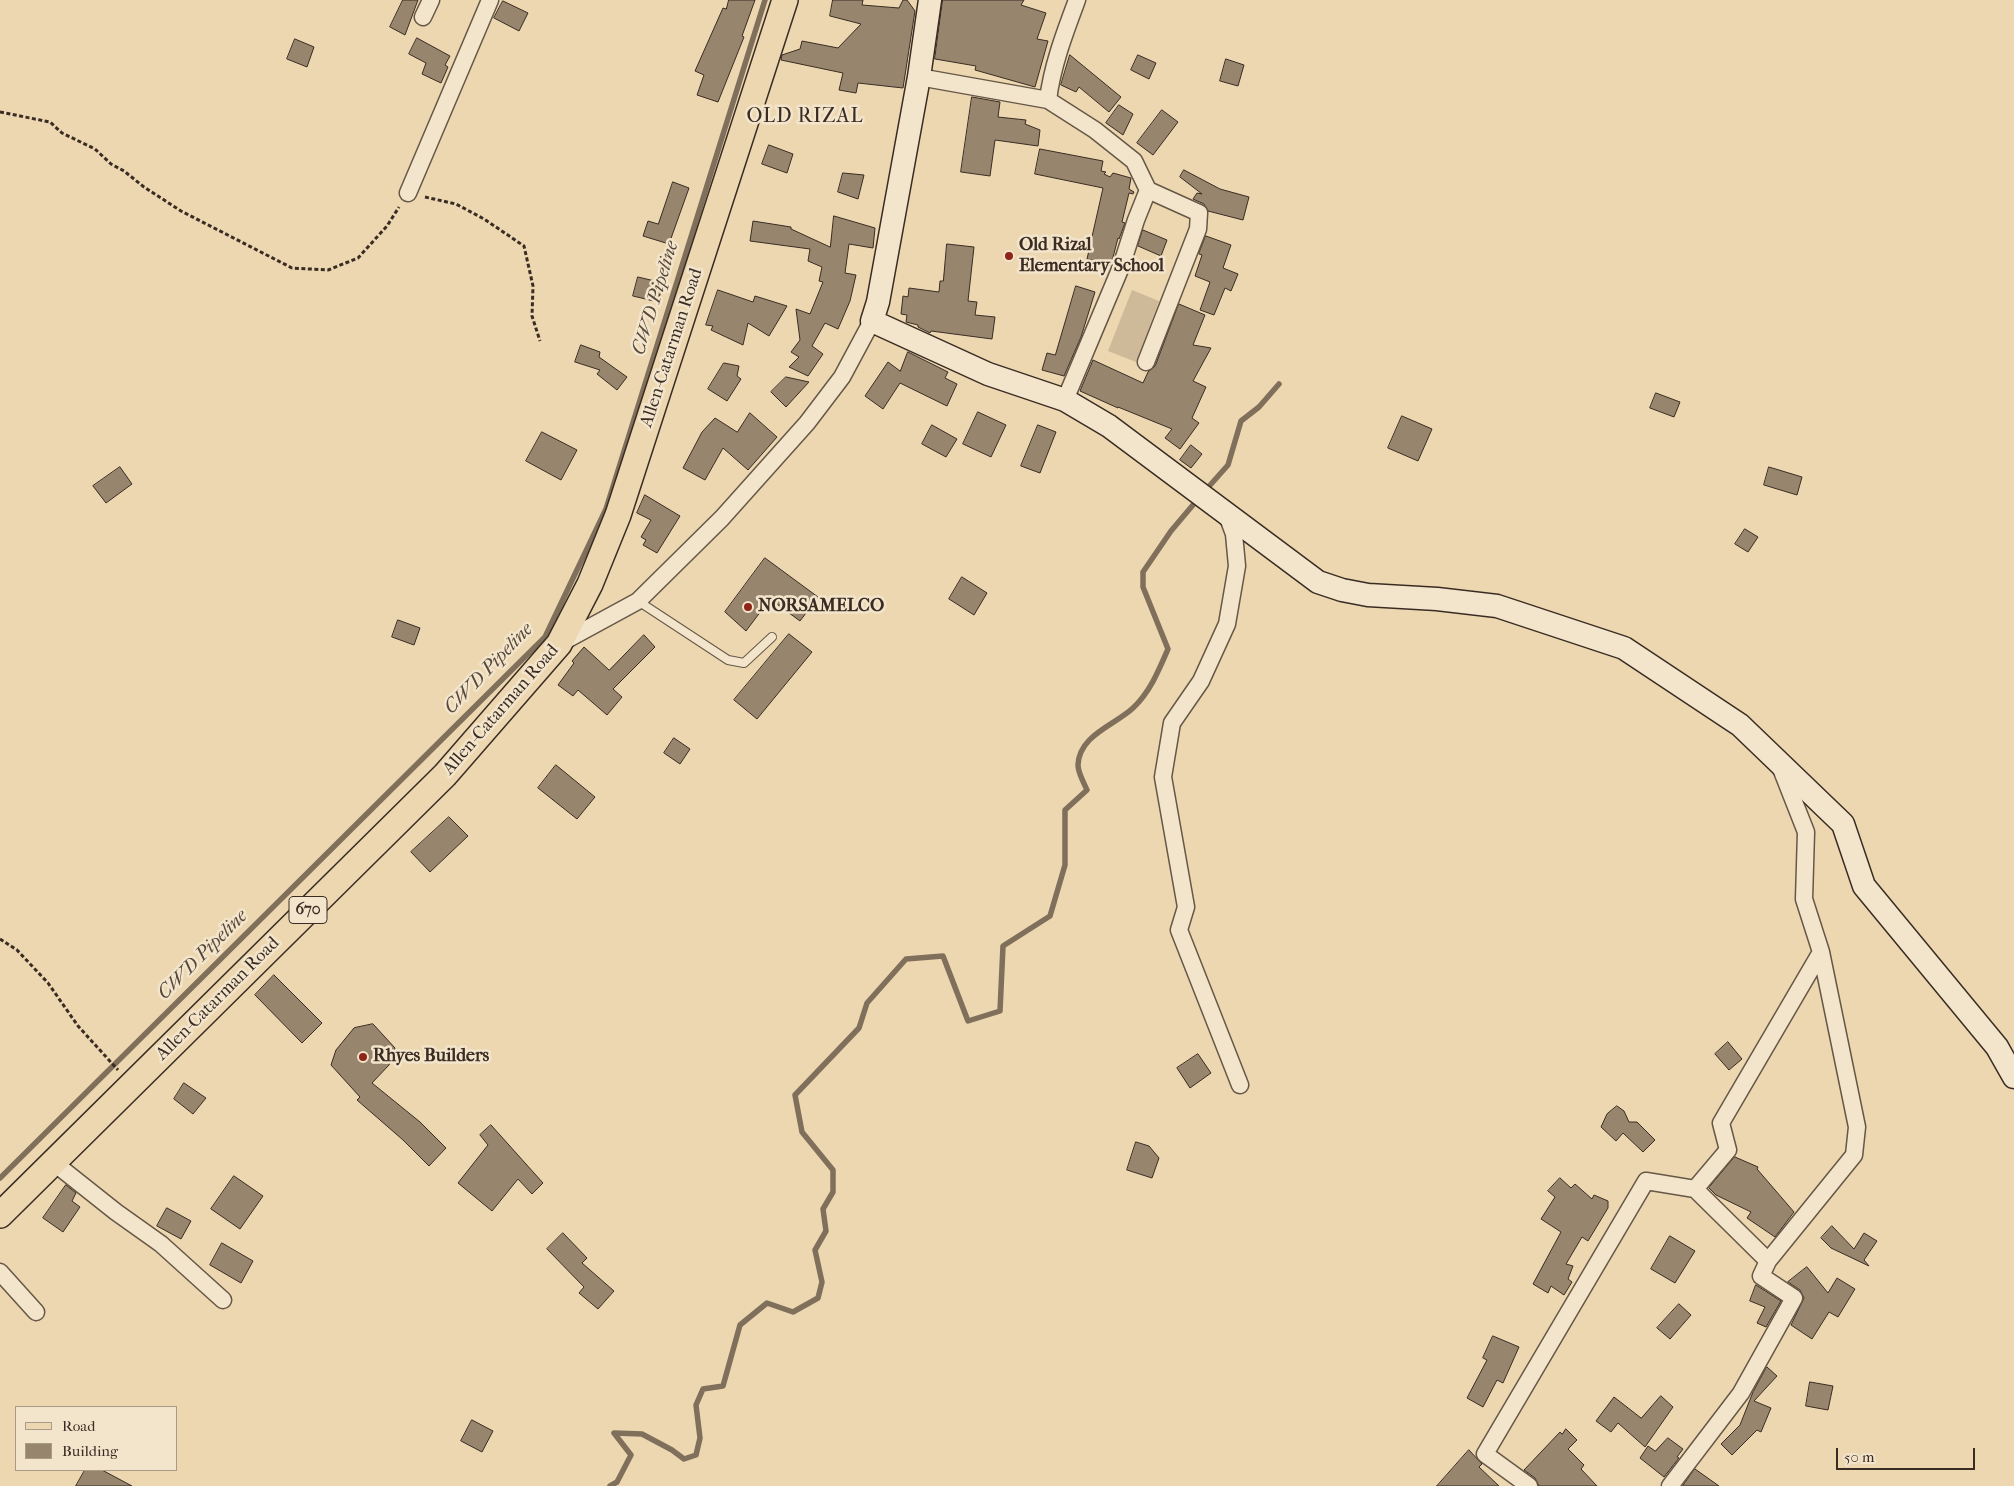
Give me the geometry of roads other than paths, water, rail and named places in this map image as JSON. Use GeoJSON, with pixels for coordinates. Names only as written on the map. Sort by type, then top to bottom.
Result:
{"type":"FeatureCollection","features":[{"type":"Feature","properties":{"kind":"main road","name":"Allen-Catarman Road"},"geometry":{"type":"LineString","coordinates":[[0,1215],[445,775],[559,644],[590,584],[618,515],[785,0]]}},
{"type":"Feature","properties":{"kind":"street"},"geometry":{"type":"LineString","coordinates":[[423,17],[431,0]]}},
{"type":"Feature","properties":{"kind":"street"},"geometry":{"type":"LineString","coordinates":[[408,193],[490,0]]}},
{"type":"Feature","properties":{"kind":"street"},"geometry":{"type":"LineString","coordinates":[[559,644],[638,601],[722,518],[807,423],[842,377],[872,321],[878,302],[920,77],[930,0]]}},
{"type":"Feature","properties":{"kind":"street"},"geometry":{"type":"LineString","coordinates":[[1048,100],[1050,84],[1066,29],[1077,0]]}},
{"type":"Feature","properties":{"kind":"street"},"geometry":{"type":"LineString","coordinates":[[920,77],[1048,100],[1095,130],[1134,161],[1148,190],[1200,213],[1198,229],[1146,362]]}},
{"type":"Feature","properties":{"kind":"street"},"geometry":{"type":"LineString","coordinates":[[1065,400],[1121,267],[1148,190]]}},
{"type":"Feature","properties":{"kind":"street"},"geometry":{"type":"LineString","coordinates":[[872,321],[988,374],[1065,400],[1109,426],[1318,582],[1342,590],[1368,595],[1437,599],[1498,606],[1624,648],[1740,725],[1843,824],[1864,886],[1997,1047],[2014,1077]]}},
{"type":"Feature","properties":{"kind":"street"},"geometry":{"type":"LineString","coordinates":[[1227,515],[1234,534],[1237,566],[1227,624],[1201,681],[1172,723],[1163,776],[1186,907],[1179,930],[1240,1085]]}},
{"type":"Feature","properties":{"kind":"street"},"geometry":{"type":"LineString","coordinates":[[1670,1486],[1741,1393],[1794,1298],[1761,1276],[1768,1262],[1854,1155],[1857,1127],[1821,952],[1804,899],[1806,832],[1779,763]]}},
{"type":"Feature","properties":{"kind":"street"},"geometry":{"type":"LineString","coordinates":[[1695,1189],[1728,1150],[1720,1123],[1821,952]]}},
{"type":"Feature","properties":{"kind":"street"},"geometry":{"type":"LineString","coordinates":[[53,1162],[116,1212],[161,1244],[223,1300]]}},
{"type":"Feature","properties":{"kind":"street"},"geometry":{"type":"LineString","coordinates":[[1529,1486],[1485,1454],[1646,1181],[1695,1189],[1768,1262]]}},
{"type":"Feature","properties":{"kind":"street"},"geometry":{"type":"LineString","coordinates":[[0,1272],[36,1312]]}},
{"type":"Feature","properties":{"kind":"lane"},"geometry":{"type":"LineString","coordinates":[[638,601],[728,660],[744,663],[772,637]]}},
{"type":"Feature","properties":{"kind":"waterway","name":"CWD Pipeline"},"geometry":{"type":"LineString","coordinates":[[0,1178],[545,637],[606,509],[765,0]]}},
{"type":"Feature","properties":{"kind":"waterway"},"geometry":{"type":"LineString","coordinates":[[1204,492],[1228,465],[1241,421],[1259,407],[1279,384]]}},
{"type":"Feature","properties":{"kind":"waterway"},"geometry":{"type":"LineString","coordinates":[[610,1486],[617,1482],[631,1455],[614,1433],[642,1434],[672,1450],[684,1459],[696,1455],[700,1438],[696,1405],[703,1389],[723,1386],[740,1325],[767,1303],[793,1312],[818,1298],[822,1282],[815,1250],[826,1231],[823,1209],[833,1192],[833,1170],[802,1132],[795,1095],[859,1028],[867,1003],[906,959],[943,956],[968,1021],[1000,1011],[1003,946],[1050,916],[1065,865],[1065,810],[1087,790],[1078,768],[1084,746],[1091,738],[1126,714],[1139,702],[1154,680],[1168,649],[1143,587],[1143,572],[1171,531],[1198,499]]}},
{"type":"Feature","properties":{"kind":"place","name":"Old Rizal Elementary School"},"geometry":{"type":"Point","coordinates":[1009,256]}},
{"type":"Feature","properties":{"kind":"place","name":"NORSAMELCO"},"geometry":{"type":"Point","coordinates":[748,607]}},
{"type":"Feature","properties":{"kind":"place","name":"Rhyes Builders"},"geometry":{"type":"Point","coordinates":[363,1057]}},
{"type":"Feature","properties":{"kind":"district","name":"OLD RIZAL"},"geometry":{"type":"Point","coordinates":[805,117]}}]}
